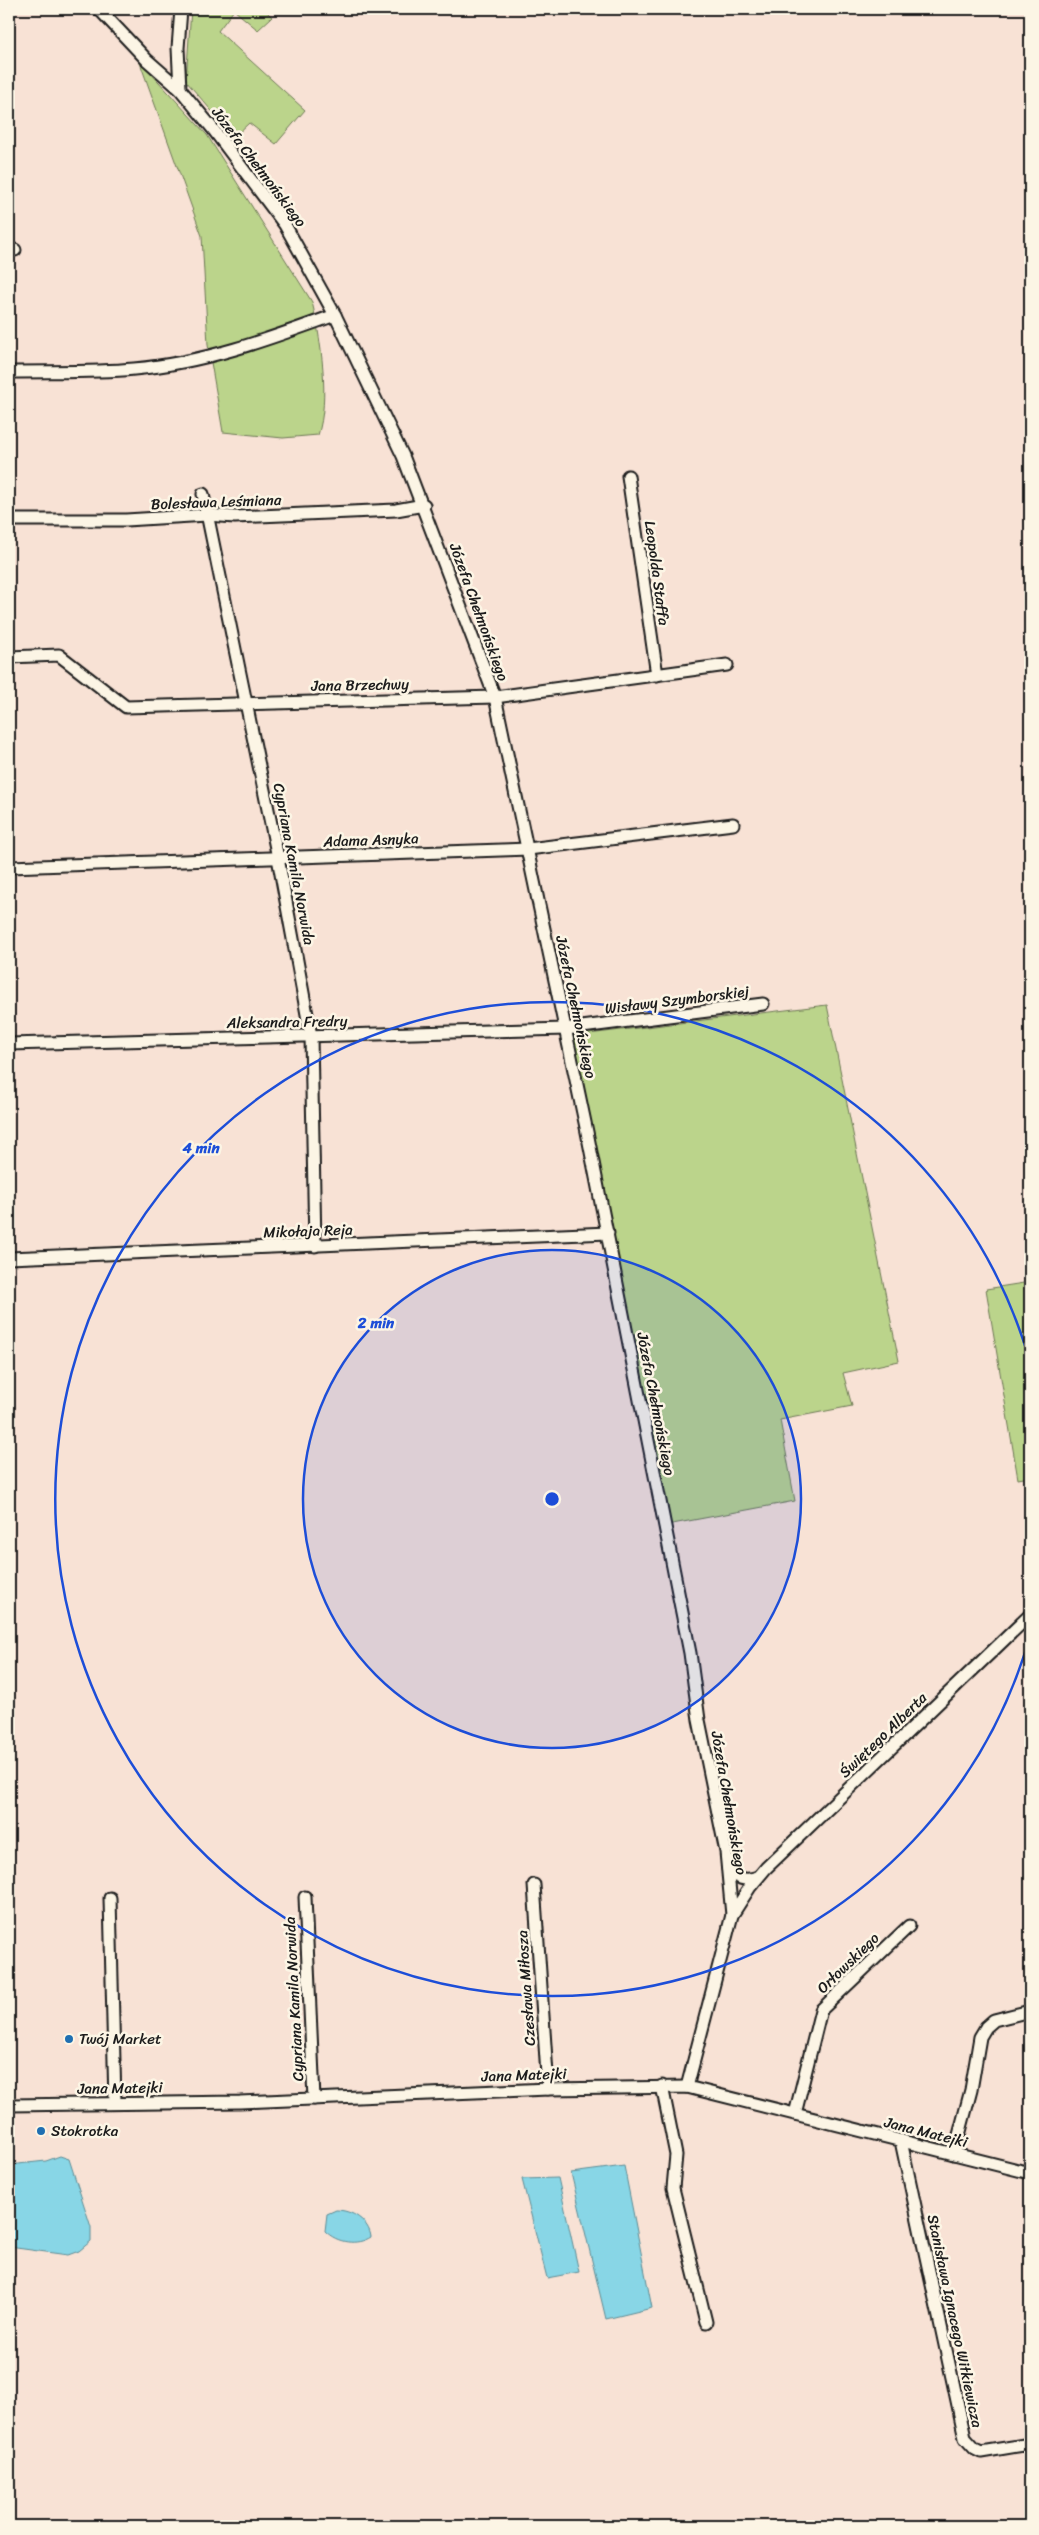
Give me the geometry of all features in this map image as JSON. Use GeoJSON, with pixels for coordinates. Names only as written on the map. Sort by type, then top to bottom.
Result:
{"type":"FeatureCollection","features":[{"type":"Feature","properties":{"kind":"street","name":"Józefa Chełmońskiego"},"geometry":{"type":"LineString","coordinates":[[99,9],[147,60],[180,89],[213,129],[285,225],[335,314],[403,456],[424,505],[495,697],[608,1233],[688,1644],[699,1720],[728,1869],[732,1915],[687,2087]]}},
{"type":"Feature","properties":{"kind":"street"},"geometry":{"type":"LineString","coordinates":[[180,89],[178,73],[181,9]]}},
{"type":"Feature","properties":{"kind":"street"},"geometry":{"type":"LineString","coordinates":[[9,372],[133,370],[176,364],[251,346],[335,314]]}},
{"type":"Feature","properties":{"kind":"street","name":"Leopolda Staffa"},"geometry":{"type":"LineString","coordinates":[[628,476],[657,675]]}},
{"type":"Feature","properties":{"kind":"street","name":"Cypriana Kamila Norwida"},"geometry":{"type":"LineString","coordinates":[[202,494],[278,858],[311,1036],[314,1246]]}},
{"type":"Feature","properties":{"kind":"street","name":"Bolesława Leśmiana"},"geometry":{"type":"LineString","coordinates":[[9,520],[126,520],[207,516],[235,517],[396,510],[424,505]]}},
{"type":"Feature","properties":{"kind":"street","name":"Jana Brzechwy"},"geometry":{"type":"LineString","coordinates":[[9,657],[59,654],[126,707],[495,697],[727,666]]}},
{"type":"Feature","properties":{"kind":"street","name":"Adama Asnyka"},"geometry":{"type":"LineString","coordinates":[[9,867],[528,849],[733,824]]}},
{"type":"Feature","properties":{"kind":"street","name":"Wisławy Szymborskiej"},"geometry":{"type":"LineString","coordinates":[[566,1029],[763,1004]]}},
{"type":"Feature","properties":{"kind":"street","name":"Aleksandra Fredry"},"geometry":{"type":"LineString","coordinates":[[9,1044],[566,1029]]}},
{"type":"Feature","properties":{"kind":"street","name":"Mikołaja Reja"},"geometry":{"type":"LineString","coordinates":[[9,1258],[608,1233]]}},
{"type":"Feature","properties":{"kind":"street","name":"Świętego Alberta"},"geometry":{"type":"LineString","coordinates":[[732,1915],[758,1877],[1030,1615]]}},
{"type":"Feature","properties":{"kind":"street"},"geometry":{"type":"LineString","coordinates":[[728,1869],[741,1879],[750,1880],[758,1877]]}},
{"type":"Feature","properties":{"kind":"street","name":"Czesława Miłosza"},"geometry":{"type":"LineString","coordinates":[[534,1885],[548,2089]]}},
{"type":"Feature","properties":{"kind":"street","name":"Cypriana Kamila Norwida"},"geometry":{"type":"LineString","coordinates":[[305,1897],[314,2099]]}},
{"type":"Feature","properties":{"kind":"street"},"geometry":{"type":"LineString","coordinates":[[110,1898],[115,2103]]}},
{"type":"Feature","properties":{"kind":"street","name":"Orłowskiego"},"geometry":{"type":"LineString","coordinates":[[795,2114],[821,2010],[909,1926]]}},
{"type":"Feature","properties":{"kind":"street"},"geometry":{"type":"LineString","coordinates":[[954,2154],[971,2090],[980,2037],[986,2027],[994,2020],[1030,2011]]}},
{"type":"Feature","properties":{"kind":"street"},"geometry":{"type":"LineString","coordinates":[[662,2086],[676,2155],[673,2188],[706,2322]]}},
{"type":"Feature","properties":{"kind":"street","name":"Jana Matejki"},"geometry":{"type":"LineString","coordinates":[[9,2105],[314,2099],[548,2089],[687,2087],[1030,2173]]}},
{"type":"Feature","properties":{"kind":"street","name":"Stanisława Ignacego Witkiewicza"},"geometry":{"type":"LineString","coordinates":[[901,2141],[965,2438],[975,2449],[981,2452],[1030,2444]]}},
{"type":"Feature","properties":{"kind":"green space"},"geometry":{"type":"Polygon","coordinates":[[[191,9],[264,9],[272,17],[258,30],[234,10],[218,31],[305,110],[276,144],[249,123],[234,137],[186,81],[191,9]]]}},
{"type":"Feature","properties":{"kind":"green space"},"geometry":{"type":"Polygon","coordinates":[[[139,60],[207,135],[312,302],[321,351],[324,387],[322,421],[318,435],[283,438],[223,432],[208,345],[202,236],[139,60]]]}},
{"type":"Feature","properties":{"kind":"green space"},"geometry":{"type":"Polygon","coordinates":[[[827,1005],[899,1361],[843,1373],[852,1406],[780,1420],[795,1501],[667,1525],[572,1036],[827,1005]]]}},
{"type":"Feature","properties":{"kind":"green space"},"geometry":{"type":"Polygon","coordinates":[[[1030,1282],[1030,1477],[1018,1479],[986,1289],[1030,1282]]]}},
{"type":"Feature","properties":{"kind":"water"},"geometry":{"type":"Polygon","coordinates":[[[60,2156],[69,2159],[91,2227],[91,2241],[79,2251],[68,2255],[9,2247],[9,2165],[46,2161],[60,2156]]]}},
{"type":"Feature","properties":{"kind":"water"},"geometry":{"type":"Polygon","coordinates":[[[624,2166],[652,2308],[606,2319],[571,2173],[624,2166]]]}},
{"type":"Feature","properties":{"kind":"water"},"geometry":{"type":"Polygon","coordinates":[[[558,2178],[579,2272],[547,2278],[522,2179],[558,2178]]]}},
{"type":"Feature","properties":{"kind":"water"},"geometry":{"type":"Polygon","coordinates":[[[336,2210],[354,2214],[367,2226],[371,2237],[360,2242],[347,2242],[330,2235],[325,2231],[327,2214],[336,2210]]]}},
{"type":"Feature","properties":{"kind":"waterway"},"geometry":{"type":"LineString","coordinates":[[9,91],[13,89]]}},
{"type":"Feature","properties":{"kind":"place","name":"Twój Market"},"geometry":{"type":"Point","coordinates":[69,2039]}},
{"type":"Feature","properties":{"kind":"place","name":"Stokrotka"},"geometry":{"type":"Point","coordinates":[41,2131]}}]}
